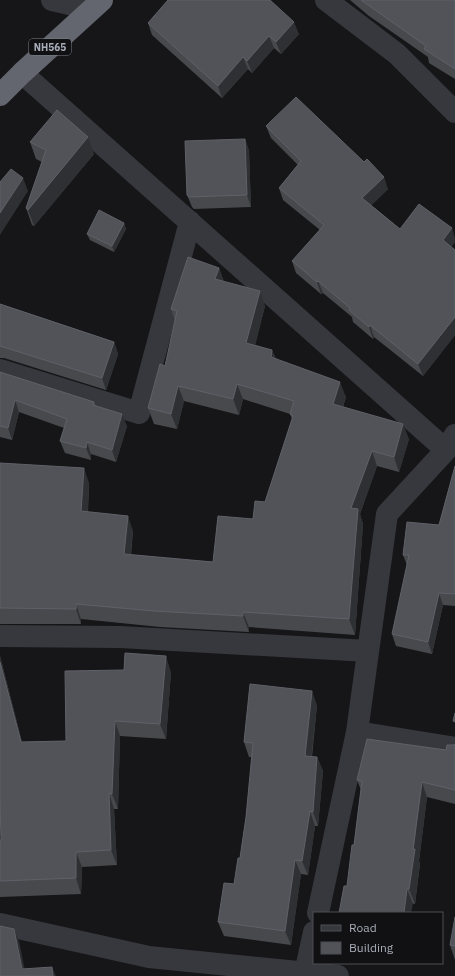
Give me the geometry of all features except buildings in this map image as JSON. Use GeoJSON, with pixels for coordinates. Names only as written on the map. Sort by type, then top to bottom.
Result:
{"type":"FeatureCollection","features":[{"type":"Feature","properties":{"kind":"highway","name":"NH565"},"geometry":{"type":"LineString","coordinates":[[0,96],[22,73],[97,5]]}},
{"type":"Feature","properties":{"kind":"street"},"geometry":{"type":"LineString","coordinates":[[52,0],[97,5]]}},
{"type":"Feature","properties":{"kind":"street"},"geometry":{"type":"LineString","coordinates":[[326,0],[397,54],[455,112]]}},
{"type":"Feature","properties":{"kind":"street"},"geometry":{"type":"LineString","coordinates":[[22,73],[190,222],[451,442],[386,514],[357,732],[318,912]]}},
{"type":"Feature","properties":{"kind":"street"},"geometry":{"type":"LineString","coordinates":[[0,370],[139,413],[190,222]]}},
{"type":"Feature","properties":{"kind":"street"},"geometry":{"type":"LineString","coordinates":[[0,636],[120,637],[368,651]]}},
{"type":"Feature","properties":{"kind":"street"},"geometry":{"type":"LineString","coordinates":[[357,732],[455,748]]}},
{"type":"Feature","properties":{"kind":"street"},"geometry":{"type":"LineString","coordinates":[[0,924],[150,967],[305,973],[338,976]]}},
{"type":"Feature","properties":{"kind":"street"},"geometry":{"type":"LineString","coordinates":[[305,973],[313,937]]}}]}
